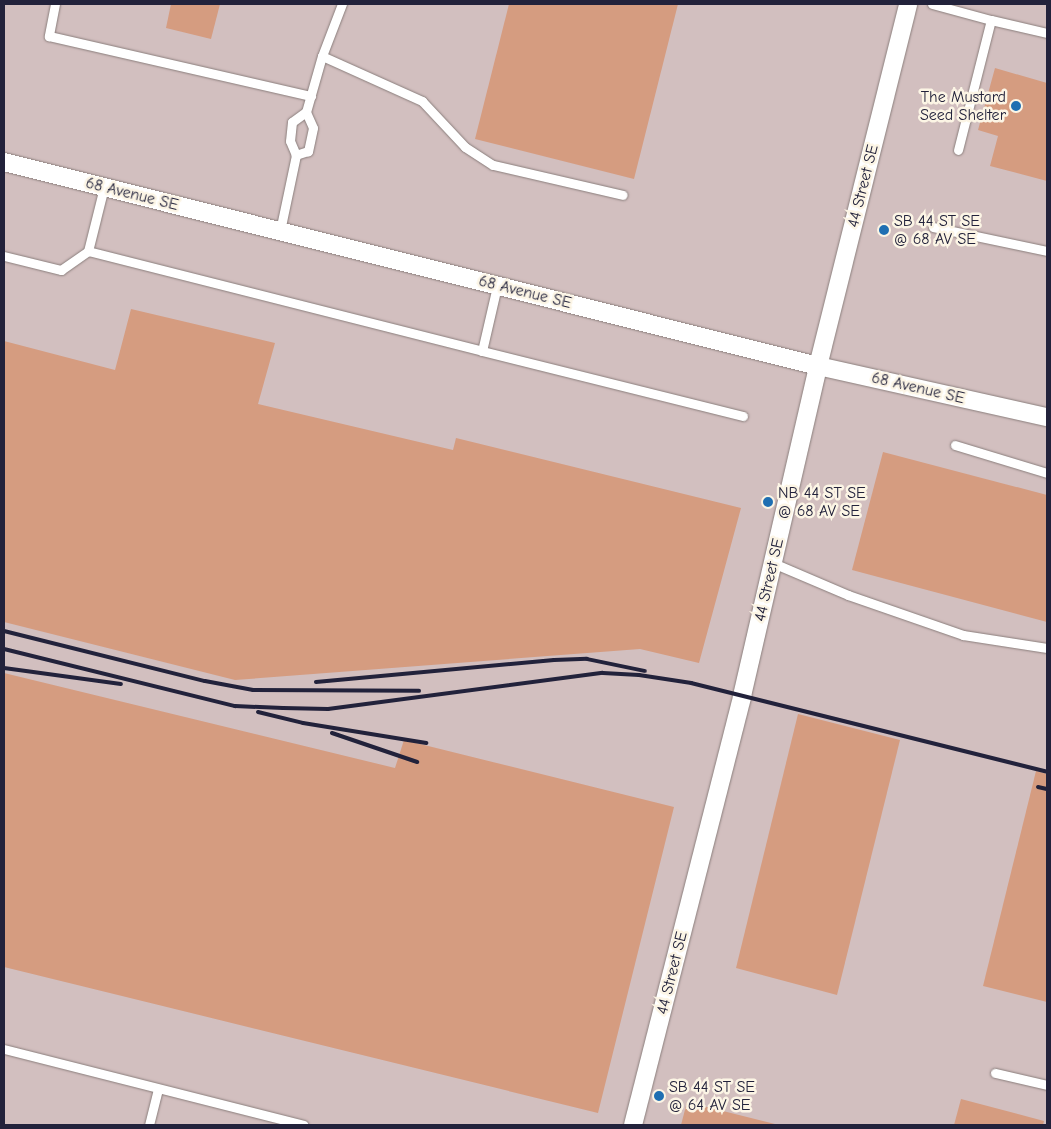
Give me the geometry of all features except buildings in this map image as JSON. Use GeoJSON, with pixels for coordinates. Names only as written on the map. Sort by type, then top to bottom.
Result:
{"type":"FeatureCollection","features":[{"type":"Feature","properties":{"kind":"street","name":"44 Street SE"},"geometry":{"type":"LineString","coordinates":[[634,1125],[773,564],[818,366],[908,4]]}},
{"type":"Feature","properties":{"kind":"street","name":"68 Avenue SE"},"geometry":{"type":"LineString","coordinates":[[4,162],[818,366],[1047,417]]}},
{"type":"Feature","properties":{"kind":"lane"},"geometry":{"type":"LineString","coordinates":[[55,4],[49,36],[311,96]]}},
{"type":"Feature","properties":{"kind":"lane"},"geometry":{"type":"LineString","coordinates":[[280,231],[296,155],[290,141],[292,122],[306,112],[322,56],[342,4]]}},
{"type":"Feature","properties":{"kind":"lane"},"geometry":{"type":"LineString","coordinates":[[932,4],[1047,33]]}},
{"type":"Feature","properties":{"kind":"lane"},"geometry":{"type":"LineString","coordinates":[[958,150],[990,20]]}},
{"type":"Feature","properties":{"kind":"lane"},"geometry":{"type":"LineString","coordinates":[[322,56],[422,101],[465,147],[493,165],[622,195]]}},
{"type":"Feature","properties":{"kind":"lane"},"geometry":{"type":"LineString","coordinates":[[296,155],[308,151],[313,128],[306,112]]}},
{"type":"Feature","properties":{"kind":"lane"},"geometry":{"type":"LineString","coordinates":[[4,256],[60,270],[88,251],[104,187]]}},
{"type":"Feature","properties":{"kind":"lane"},"geometry":{"type":"LineString","coordinates":[[933,227],[1047,251]]}},
{"type":"Feature","properties":{"kind":"lane"},"geometry":{"type":"LineString","coordinates":[[88,251],[743,416]]}},
{"type":"Feature","properties":{"kind":"lane"},"geometry":{"type":"LineString","coordinates":[[482,351],[497,286]]}},
{"type":"Feature","properties":{"kind":"lane"},"geometry":{"type":"LineString","coordinates":[[955,445],[1047,473]]}},
{"type":"Feature","properties":{"kind":"lane"},"geometry":{"type":"LineString","coordinates":[[773,564],[848,595],[963,635],[1047,648]]}},
{"type":"Feature","properties":{"kind":"lane"},"geometry":{"type":"LineString","coordinates":[[4,1049],[304,1125]]}},
{"type":"Feature","properties":{"kind":"lane"},"geometry":{"type":"LineString","coordinates":[[995,1072],[1047,1085]]}},
{"type":"Feature","properties":{"kind":"lane"},"geometry":{"type":"LineString","coordinates":[[149,1125],[158,1089]]}},
{"type":"Feature","properties":{"kind":"shaded area"},"geometry":{"type":"Polygon","coordinates":[[[4,4],[1047,4],[1047,1125],[4,1125],[4,4]]]}},
{"type":"Feature","properties":{"kind":"railway"},"geometry":{"type":"LineString","coordinates":[[4,631],[205,681],[253,690],[419,691]]}},
{"type":"Feature","properties":{"kind":"railway"},"geometry":{"type":"LineString","coordinates":[[4,649],[235,706],[283,708],[328,709],[603,673],[639,675],[691,683],[1047,772]]}},
{"type":"Feature","properties":{"kind":"railway"},"geometry":{"type":"LineString","coordinates":[[316,682],[554,660],[587,659],[645,671]]}},
{"type":"Feature","properties":{"kind":"railway"},"geometry":{"type":"LineString","coordinates":[[4,668],[121,684]]}},
{"type":"Feature","properties":{"kind":"railway"},"geometry":{"type":"LineString","coordinates":[[258,712],[303,723],[426,743]]}},
{"type":"Feature","properties":{"kind":"railway"},"geometry":{"type":"LineString","coordinates":[[332,733],[417,762]]}},
{"type":"Feature","properties":{"kind":"railway"},"geometry":{"type":"LineString","coordinates":[[1038,787],[1047,789]]}},
{"type":"Feature","properties":{"kind":"place","name":"The Mustard Seed Shelter"},"geometry":{"type":"Point","coordinates":[1016,106]}},
{"type":"Feature","properties":{"kind":"place","name":"SB 44 ST SE @ 68 AV SE"},"geometry":{"type":"Point","coordinates":[884,230]}},
{"type":"Feature","properties":{"kind":"place","name":"NB 44 ST SE @ 68 AV SE"},"geometry":{"type":"Point","coordinates":[768,502]}},
{"type":"Feature","properties":{"kind":"place","name":"SB 44 ST SE @ 64 AV SE"},"geometry":{"type":"Point","coordinates":[659,1096]}}]}
